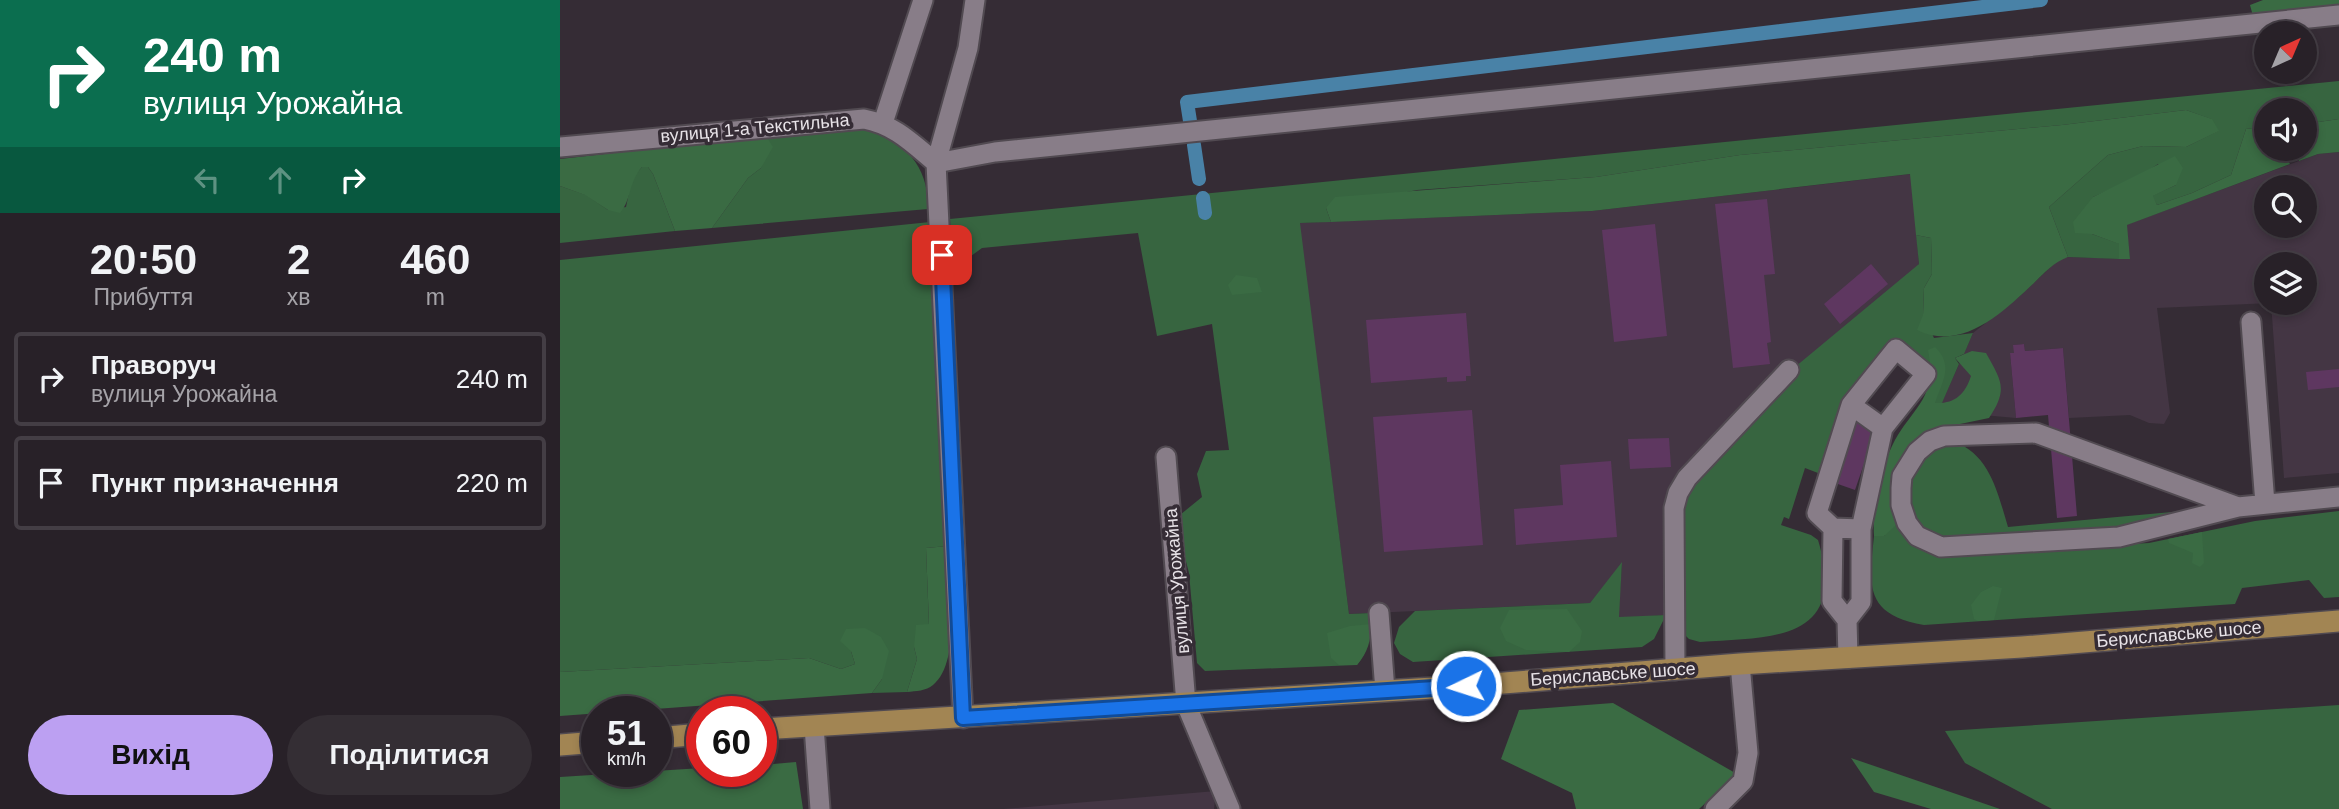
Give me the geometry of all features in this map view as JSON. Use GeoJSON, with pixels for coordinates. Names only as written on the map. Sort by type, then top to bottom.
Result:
{"type":"FeatureCollection","features":[{"type":"Feature","properties":{"kind":"main road","name":"Бериславське шосе"},"geometry":{"type":"LineString","coordinates":[[777,728],[1385,691],[1741,664],[2022,647],[2339,621]]}},
{"type":"Feature","properties":{"kind":"main road"},"geometry":{"type":"LineString","coordinates":[[560,745],[581,743]]}},
{"type":"Feature","properties":{"kind":"street"},"geometry":{"type":"LineString","coordinates":[[923,0],[891,127],[936,163],[1008,151],[2339,15]]}},
{"type":"Feature","properties":{"kind":"street"},"geometry":{"type":"LineString","coordinates":[[963,718],[936,163],[968,48],[975,0]]}},
{"type":"Feature","properties":{"kind":"street","name":"вулиця 1-а Текстильна"},"geometry":{"type":"LineString","coordinates":[[560,147],[842,119],[928,133],[948,120]]}},
{"type":"Feature","properties":{"kind":"street"},"geometry":{"type":"LineString","coordinates":[[2251,321],[2265,504]]}},
{"type":"Feature","properties":{"kind":"street"},"geometry":{"type":"LineString","coordinates":[[1847,620],[1861,602],[1861,529],[1883,428],[1926,374],[1896,349],[1852,405],[1816,513],[1833,528],[1861,529]]}},
{"type":"Feature","properties":{"kind":"street"},"geometry":{"type":"LineString","coordinates":[[1675,670],[1674,508],[1678,493],[1687,478],[1789,370]]}},
{"type":"Feature","properties":{"kind":"street"},"geometry":{"type":"LineString","coordinates":[[1852,405],[1883,428]]}},
{"type":"Feature","properties":{"kind":"street"},"geometry":{"type":"LineString","coordinates":[[2238,507],[2036,433],[1959,435],[1930,441],[1908,463],[1901,488],[1901,505],[1907,523],[1917,536],[1941,547],[2119,537],[2238,507],[2339,497]]}},
{"type":"Feature","properties":{"kind":"street","name":"вулиця Урожайна"},"geometry":{"type":"LineString","coordinates":[[1166,457],[1186,704],[1230,809]]}},
{"type":"Feature","properties":{"kind":"street"},"geometry":{"type":"LineString","coordinates":[[1833,528],[1832,601],[1847,620],[1848,658]]}},
{"type":"Feature","properties":{"kind":"street"},"geometry":{"type":"LineString","coordinates":[[1378,613],[1385,691]]}},
{"type":"Feature","properties":{"kind":"street"},"geometry":{"type":"LineString","coordinates":[[1715,809],[1743,781],[1748,753],[1741,664]]}},
{"type":"Feature","properties":{"kind":"street"},"geometry":{"type":"LineString","coordinates":[[814,726],[820,809]]}},
{"type":"Feature","properties":{"kind":"shaded area"},"geometry":{"type":"Polygon","coordinates":[[[2339,152],[2339,473],[2284,478],[2272,315],[2317,315],[2317,252],[2254,252],[2254,304],[2157,308],[2170,413],[2164,424],[2149,423],[2130,415],[2069,418],[2063,348],[2025,351],[2024,344],[2014,345],[2014,353],[2010,353],[2016,418],[1938,411],[1973,333],[2020,296],[2058,260],[2068,257],[2130,259],[2126,225],[2254,178],[2254,238],[2317,238],[2317,175],[2261,175],[2299,161],[2317,161],[2317,154],[2339,152]]]}},
{"type":"Feature","properties":{"kind":"shaded area"},"geometry":{"type":"Polygon","coordinates":[[[1911,174],[1919,264],[1666,615],[1618,618],[1622,564],[1590,603],[1349,614],[1299,223],[1592,211],[1911,174]]]}},
{"type":"Feature","properties":{"kind":"shaded area"},"geometry":{"type":"Polygon","coordinates":[[[1216,791],[1214,809],[1003,809],[1216,791]]]}},
{"type":"Feature","properties":{"kind":"green space"},"geometry":{"type":"Polygon","coordinates":[[[2263,0],[2339,0],[2339,6],[2253,16],[2250,5],[2263,0]]]}},
{"type":"Feature","properties":{"kind":"green space"},"geometry":{"type":"Polygon","coordinates":[[[2339,81],[2339,119],[2317,122],[2317,98],[2254,98],[2254,128],[2246,129],[2231,175],[2157,205],[2152,196],[2176,185],[2158,164],[2140,176],[2093,197],[2092,234],[2120,244],[2119,259],[2068,257],[2049,207],[2108,155],[2143,146],[2186,147],[2218,131],[2211,119],[2186,110],[2062,125],[1740,155],[1596,177],[1417,190],[1326,208],[1331,222],[1300,223],[1349,614],[1371,613],[1369,640],[1357,665],[1205,671],[1197,663],[1189,573],[1175,519],[1202,497],[1197,474],[1206,451],[1229,450],[1212,324],[1157,336],[1138,233],[982,248],[960,264],[952,252],[950,219],[2339,81]]]}},
{"type":"Feature","properties":{"kind":"green space"},"geometry":{"type":"Polygon","coordinates":[[[2186,110],[2212,119],[2219,131],[2186,147],[2143,146],[2108,155],[2049,207],[2068,257],[2050,268],[1995,317],[1965,333],[1950,336],[1934,336],[1917,330],[1923,315],[1924,288],[1932,274],[1931,238],[1916,235],[1910,174],[1592,211],[1331,222],[1326,208],[1335,197],[1596,177],[1740,155],[2062,125],[2186,110]]]}},
{"type":"Feature","properties":{"kind":"green space"},"geometry":{"type":"Polygon","coordinates":[[[2339,119],[2339,152],[2317,154],[2317,122],[2339,119]]]}},
{"type":"Feature","properties":{"kind":"green space"},"geometry":{"type":"Polygon","coordinates":[[[867,128],[893,141],[912,158],[924,180],[928,209],[712,228],[748,178],[761,168],[766,136],[867,128]]]}},
{"type":"Feature","properties":{"kind":"green space"},"geometry":{"type":"Polygon","coordinates":[[[2254,128],[2254,161],[2288,161],[2290,164],[2254,175],[2254,177],[2127,225],[2130,259],[2119,259],[2119,244],[2092,234],[2075,233],[2073,222],[2093,197],[2175,156],[2183,168],[2176,185],[2153,196],[2157,205],[2231,175],[2246,129],[2254,128]]]}},
{"type":"Feature","properties":{"kind":"green space"},"geometry":{"type":"Polygon","coordinates":[[[766,136],[773,147],[761,168],[748,178],[712,228],[675,231],[648,167],[642,167],[638,173],[620,213],[608,210],[585,195],[560,186],[560,159],[766,136]]]}},
{"type":"Feature","properties":{"kind":"green space"},"geometry":{"type":"Polygon","coordinates":[[[642,167],[648,167],[653,174],[675,231],[560,243],[560,186],[586,195],[608,210],[626,207],[632,178],[642,167]]]}},
{"type":"Feature","properties":{"kind":"green space"},"geometry":{"type":"Polygon","coordinates":[[[930,222],[948,546],[926,548],[929,625],[914,647],[917,659],[907,692],[872,693],[882,679],[851,651],[855,664],[841,669],[809,658],[560,672],[560,260],[930,222]]]}},
{"type":"Feature","properties":{"kind":"green space"},"geometry":{"type":"Polygon","coordinates":[[[1916,235],[1931,238],[1932,274],[1924,288],[1923,315],[1934,338],[1973,333],[1964,354],[1955,358],[1959,364],[1942,403],[1934,403],[1931,364],[1931,367],[1900,343],[1835,424],[1818,473],[1805,468],[1789,519],[1784,517],[1781,525],[1818,540],[1825,573],[1823,598],[1813,616],[1798,627],[1777,634],[1700,642],[1689,639],[1683,633],[1683,491],[1795,367],[1919,264],[1916,235]]]}},
{"type":"Feature","properties":{"kind":"green space"},"geometry":{"type":"Polygon","coordinates":[[[1236,275],[1257,278],[1262,292],[1232,295],[1228,285],[1236,275]]]}},
{"type":"Feature","properties":{"kind":"green space"},"geometry":{"type":"Polygon","coordinates":[[[1935,347],[1944,361],[1945,375],[1935,403],[1953,400],[1966,388],[1971,376],[1955,358],[1972,351],[1986,353],[1992,363],[2001,386],[1999,400],[1989,418],[1941,428],[1920,439],[1895,526],[1884,536],[1874,536],[1876,502],[1884,466],[1899,433],[1926,393],[1930,367],[1928,350],[1935,347]]]}},
{"type":"Feature","properties":{"kind":"green space"},"geometry":{"type":"Polygon","coordinates":[[[1954,442],[1966,448],[1984,465],[1996,489],[2008,527],[2183,511],[2122,531],[1951,539],[1930,534],[1916,524],[1910,511],[1907,477],[1926,449],[1954,442]]]}},
{"type":"Feature","properties":{"kind":"green space"},"geometry":{"type":"Polygon","coordinates":[[[2339,511],[2339,597],[2324,598],[2309,580],[2242,588],[2235,604],[1924,625],[1904,620],[1880,605],[1872,583],[1874,536],[1884,536],[1896,516],[1958,554],[2149,543],[2255,521],[2339,511]]]}},
{"type":"Feature","properties":{"kind":"green space"},"geometry":{"type":"Polygon","coordinates":[[[2202,532],[2204,563],[2200,567],[2192,563],[2193,553],[2169,543],[2168,539],[2202,532]]]}},
{"type":"Feature","properties":{"kind":"green space"},"geometry":{"type":"Polygon","coordinates":[[[948,546],[952,620],[948,658],[942,674],[933,685],[924,690],[907,692],[917,659],[914,647],[916,625],[929,624],[926,548],[948,546]]]}},
{"type":"Feature","properties":{"kind":"green space"},"geometry":{"type":"Polygon","coordinates":[[[1622,562],[1619,617],[1666,615],[1654,639],[1642,647],[1413,662],[1400,654],[1394,643],[1399,627],[1415,611],[1590,603],[1622,562]]]}},
{"type":"Feature","properties":{"kind":"green space"},"geometry":{"type":"Polygon","coordinates":[[[1993,586],[2002,588],[1994,620],[1974,619],[1971,605],[1981,592],[1993,586]]]}},
{"type":"Feature","properties":{"kind":"green space"},"geometry":{"type":"Polygon","coordinates":[[[1567,609],[1582,631],[1580,642],[1569,652],[1526,650],[1506,641],[1500,628],[1509,610],[1567,609]]]}},
{"type":"Feature","properties":{"kind":"green space"},"geometry":{"type":"Polygon","coordinates":[[[1371,624],[1368,646],[1357,665],[1339,665],[1331,658],[1327,633],[1350,626],[1371,624]]]}},
{"type":"Feature","properties":{"kind":"green space"},"geometry":{"type":"Polygon","coordinates":[[[865,628],[881,637],[889,651],[882,679],[872,693],[777,700],[777,696],[686,696],[686,707],[672,708],[672,696],[581,696],[581,714],[560,716],[560,672],[809,658],[841,669],[855,664],[851,651],[840,641],[846,629],[865,628]]]}},
{"type":"Feature","properties":{"kind":"green space"},"geometry":{"type":"Polygon","coordinates":[[[1613,703],[1737,774],[1699,809],[1576,809],[1572,793],[1501,759],[1519,710],[1613,703]]]}},
{"type":"Feature","properties":{"kind":"green space"},"geometry":{"type":"Polygon","coordinates":[[[2339,705],[2339,809],[2052,809],[1965,763],[1945,731],[2339,705]]]}},
{"type":"Feature","properties":{"kind":"green space"},"geometry":{"type":"Polygon","coordinates":[[[1851,758],[2000,809],[1931,809],[1874,792],[1851,758]]]}},
{"type":"Feature","properties":{"kind":"green space"},"geometry":{"type":"Polygon","coordinates":[[[796,762],[803,809],[560,809],[560,777],[581,776],[581,787],[672,787],[672,770],[686,769],[686,787],[777,787],[777,764],[796,762]]]}},
{"type":"Feature","properties":{"kind":"building"},"geometry":{"type":"Polygon","coordinates":[[[1767,199],[1775,274],[1764,275],[1771,342],[1767,343],[1770,364],[1733,368],[1715,204],[1767,199]]]}},
{"type":"Feature","properties":{"kind":"building"},"geometry":{"type":"Polygon","coordinates":[[[1655,224],[1667,336],[1614,342],[1602,230],[1655,224]]]}},
{"type":"Feature","properties":{"kind":"building"},"geometry":{"type":"Polygon","coordinates":[[[1871,264],[1888,284],[1840,324],[1824,304],[1871,264]]]}},
{"type":"Feature","properties":{"kind":"building"},"geometry":{"type":"Polygon","coordinates":[[[1466,313],[1471,376],[1466,376],[1466,381],[1447,382],[1447,377],[1371,383],[1366,320],[1466,313]]]}},
{"type":"Feature","properties":{"kind":"building"},"geometry":{"type":"Polygon","coordinates":[[[2024,344],[2025,351],[2063,348],[2077,516],[2057,518],[2048,415],[2016,418],[2010,353],[2014,353],[2013,345],[2024,344]]]}},
{"type":"Feature","properties":{"kind":"building"},"geometry":{"type":"Polygon","coordinates":[[[2339,369],[2339,387],[2308,390],[2306,372],[2339,369]]]}},
{"type":"Feature","properties":{"kind":"building"},"geometry":{"type":"Polygon","coordinates":[[[1472,410],[1483,545],[1384,552],[1373,417],[1472,410]]]}},
{"type":"Feature","properties":{"kind":"building"},"geometry":{"type":"Polygon","coordinates":[[[1856,419],[1877,426],[1855,490],[1835,483],[1856,419]]]}},
{"type":"Feature","properties":{"kind":"building"},"geometry":{"type":"Polygon","coordinates":[[[1669,438],[1671,467],[1630,469],[1628,439],[1669,438]]]}},
{"type":"Feature","properties":{"kind":"building"},"geometry":{"type":"Polygon","coordinates":[[[1611,461],[1617,537],[1516,545],[1514,509],[1563,505],[1560,465],[1611,461]]]}},
{"type":"Feature","properties":{"kind":"waterway"},"geometry":{"type":"LineString","coordinates":[[1190,121],[1187,102],[2041,0]]}},
{"type":"Feature","properties":{"kind":"waterway"},"geometry":{"type":"LineString","coordinates":[[1194,145],[1199,179]]}},
{"type":"Feature","properties":{"kind":"waterway"},"geometry":{"type":"LineString","coordinates":[[1203,198],[1205,213]]}},
{"type":"Feature","properties":{"kind":"route"},"geometry":{"type":"LineString","coordinates":[[942,255],[963,718],[1466,686]]}}]}
